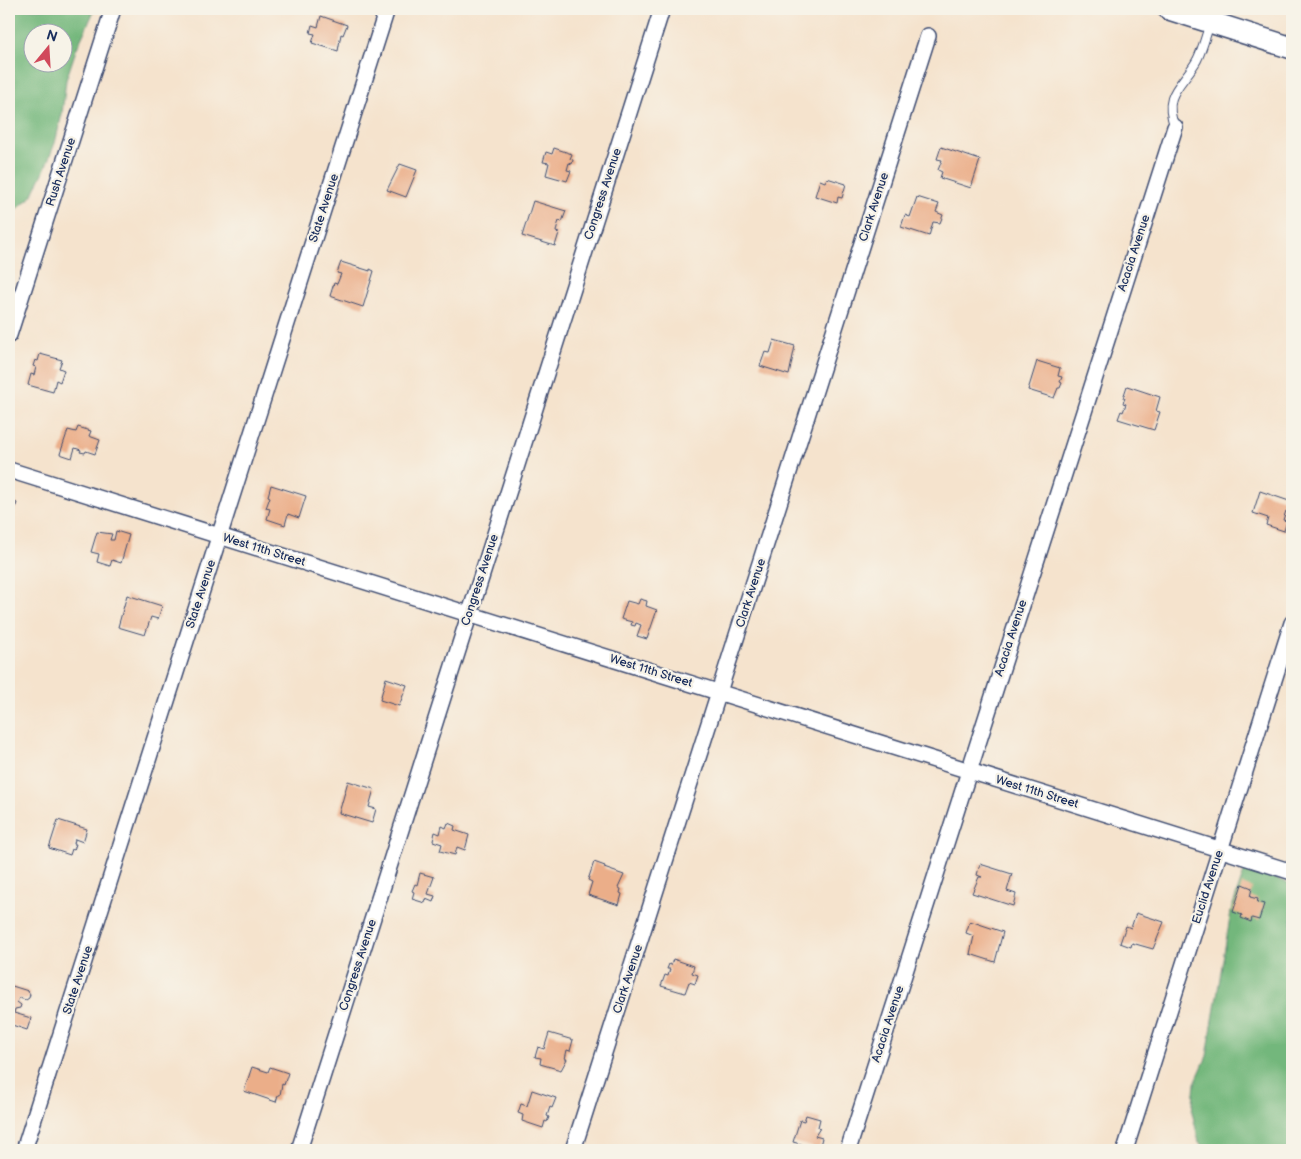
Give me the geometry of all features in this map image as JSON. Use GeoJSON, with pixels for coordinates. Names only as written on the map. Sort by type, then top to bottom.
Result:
{"type":"FeatureCollection","features":[{"type":"Feature","properties":{"kind":"street","name":"Rush Avenue"},"geometry":{"type":"LineString","coordinates":[[9,335],[113,9]]}},
{"type":"Feature","properties":{"kind":"street","name":"State Avenue"},"geometry":{"type":"LineString","coordinates":[[24,1150],[387,9]]}},
{"type":"Feature","properties":{"kind":"street","name":"Congress Avenue"},"geometry":{"type":"LineString","coordinates":[[299,1150],[662,9]]}},
{"type":"Feature","properties":{"kind":"street"},"geometry":{"type":"LineString","coordinates":[[1169,9],[1292,48]]}},
{"type":"Feature","properties":{"kind":"street","name":"Clark Avenue"},"geometry":{"type":"LineString","coordinates":[[573,1150],[928,36]]}},
{"type":"Feature","properties":{"kind":"street","name":"Acacia Avenue"},"geometry":{"type":"LineString","coordinates":[[848,1150],[1175,127]]}},
{"type":"Feature","properties":{"kind":"street","name":"West 11th Street"},"geometry":{"type":"LineString","coordinates":[[9,470],[1292,872]]}},
{"type":"Feature","properties":{"kind":"street","name":"Euclid Avenue"},"geometry":{"type":"LineString","coordinates":[[1125,1150],[1292,623]]}},
{"type":"Feature","properties":{"kind":"lane"},"geometry":{"type":"LineString","coordinates":[[1175,127],[1170,115],[1171,98],[1182,78],[1196,62],[1202,50],[1210,22]]}},
{"type":"Feature","properties":{"kind":"green space"},"geometry":{"type":"Polygon","coordinates":[[[9,9],[95,9],[72,62],[72,22],[22,22],[22,72],[69,72],[55,143],[32,196],[9,215],[9,9]]]}},
{"type":"Feature","properties":{"kind":"green space"},"geometry":{"type":"Polygon","coordinates":[[[1245,869],[1292,884],[1292,1150],[1209,1150],[1199,1142],[1192,1112],[1195,1083],[1207,1056],[1231,911],[1245,869]]]}},
{"type":"Feature","properties":{"kind":"building"},"geometry":{"type":"Polygon","coordinates":[[[321,16],[347,25],[343,35],[341,34],[338,51],[312,43],[315,34],[310,33],[312,25],[318,27],[321,16]]]}},
{"type":"Feature","properties":{"kind":"building"},"geometry":{"type":"Polygon","coordinates":[[[941,147],[980,160],[971,188],[940,178],[942,172],[938,170],[942,160],[937,159],[941,147]]]}},
{"type":"Feature","properties":{"kind":"building"},"geometry":{"type":"Polygon","coordinates":[[[554,148],[572,154],[570,159],[573,160],[572,164],[569,163],[567,170],[571,171],[567,181],[546,175],[549,163],[543,162],[546,152],[552,154],[554,148]]]}},
{"type":"Feature","properties":{"kind":"building"},"geometry":{"type":"Polygon","coordinates":[[[400,164],[417,170],[406,197],[387,190],[400,164]]]}},
{"type":"Feature","properties":{"kind":"building"},"geometry":{"type":"Polygon","coordinates":[[[827,178],[846,184],[842,198],[838,197],[837,203],[815,196],[820,180],[825,182],[827,178]]]}},
{"type":"Feature","properties":{"kind":"building"},"geometry":{"type":"Polygon","coordinates":[[[917,197],[939,204],[936,212],[943,215],[940,223],[933,222],[929,236],[901,227],[905,215],[910,217],[917,197]]]}},
{"type":"Feature","properties":{"kind":"building"},"geometry":{"type":"Polygon","coordinates":[[[533,201],[566,211],[562,222],[559,221],[557,227],[556,232],[559,233],[555,246],[522,236],[533,201]]]}},
{"type":"Feature","properties":{"kind":"building"},"geometry":{"type":"Polygon","coordinates":[[[341,262],[374,271],[363,307],[330,296],[334,283],[337,284],[341,274],[337,273],[341,262]]]}},
{"type":"Feature","properties":{"kind":"building"},"geometry":{"type":"Polygon","coordinates":[[[774,340],[795,346],[789,375],[760,366],[765,352],[770,353],[774,340]]]}},
{"type":"Feature","properties":{"kind":"building"},"geometry":{"type":"Polygon","coordinates":[[[40,354],[62,360],[59,368],[64,370],[60,382],[56,380],[53,392],[28,385],[31,374],[34,375],[36,367],[33,366],[35,360],[38,361],[40,354]]]}},
{"type":"Feature","properties":{"kind":"building"},"geometry":{"type":"Polygon","coordinates":[[[1037,361],[1060,368],[1058,376],[1062,377],[1060,382],[1062,383],[1054,398],[1028,390],[1037,361]]]}},
{"type":"Feature","properties":{"kind":"building"},"geometry":{"type":"Polygon","coordinates":[[[1127,386],[1160,397],[1156,411],[1160,412],[1154,430],[1118,419],[1126,404],[1123,403],[1125,398],[1123,398],[1127,386]]]}},
{"type":"Feature","properties":{"kind":"building"},"geometry":{"type":"Polygon","coordinates":[[[78,427],[91,431],[89,436],[100,440],[95,454],[86,451],[85,453],[80,452],[81,450],[75,448],[72,458],[60,454],[68,430],[76,432],[78,427]]]}},
{"type":"Feature","properties":{"kind":"building"},"geometry":{"type":"Polygon","coordinates":[[[271,485],[306,496],[299,518],[288,514],[285,525],[267,519],[270,509],[266,508],[270,497],[268,496],[271,485]]]}},
{"type":"Feature","properties":{"kind":"building"},"geometry":{"type":"Polygon","coordinates":[[[1260,491],[1292,502],[1292,513],[1286,511],[1283,520],[1287,521],[1284,531],[1266,525],[1268,518],[1253,513],[1260,491]]]}},
{"type":"Feature","properties":{"kind":"building"},"geometry":{"type":"Polygon","coordinates":[[[9,500],[17,503],[9,526],[9,500]]]}},
{"type":"Feature","properties":{"kind":"building"},"geometry":{"type":"Polygon","coordinates":[[[116,531],[129,535],[121,563],[112,560],[110,566],[97,562],[99,554],[91,552],[97,532],[112,534],[110,540],[114,540],[116,531]]]}},
{"type":"Feature","properties":{"kind":"building"},"geometry":{"type":"Polygon","coordinates":[[[127,595],[162,606],[158,619],[151,617],[145,635],[118,627],[127,595]]]}},
{"type":"Feature","properties":{"kind":"building"},"geometry":{"type":"Polygon","coordinates":[[[640,599],[647,601],[646,606],[657,610],[647,639],[637,636],[641,625],[636,623],[635,626],[631,625],[632,622],[621,619],[627,601],[638,604],[640,599]]]}},
{"type":"Feature","properties":{"kind":"building"},"geometry":{"type":"Polygon","coordinates":[[[386,678],[407,685],[399,706],[380,700],[386,678]]]}},
{"type":"Feature","properties":{"kind":"building"},"geometry":{"type":"Polygon","coordinates":[[[348,781],[374,789],[369,807],[376,809],[372,823],[339,813],[348,781]]]}},
{"type":"Feature","properties":{"kind":"building"},"geometry":{"type":"Polygon","coordinates":[[[58,820],[87,829],[83,842],[75,839],[74,844],[76,844],[70,855],[49,848],[58,820]]]}},
{"type":"Feature","properties":{"kind":"building"},"geometry":{"type":"Polygon","coordinates":[[[448,823],[455,826],[454,830],[469,835],[465,850],[457,847],[455,855],[440,851],[442,844],[433,841],[435,832],[440,834],[442,826],[446,828],[448,823]]]}},
{"type":"Feature","properties":{"kind":"building"},"geometry":{"type":"Polygon","coordinates":[[[594,862],[605,866],[604,868],[624,875],[618,888],[621,889],[620,893],[622,894],[619,905],[588,895],[592,882],[588,880],[594,862]]]}},
{"type":"Feature","properties":{"kind":"building"},"geometry":{"type":"Polygon","coordinates":[[[980,864],[1012,874],[1007,891],[1016,894],[1013,906],[972,893],[979,877],[982,877],[977,875],[980,864]]]}},
{"type":"Feature","properties":{"kind":"building"},"geometry":{"type":"Polygon","coordinates":[[[420,873],[434,877],[428,894],[435,896],[433,902],[426,899],[425,903],[412,899],[414,892],[412,891],[415,884],[417,885],[420,873]]]}},
{"type":"Feature","properties":{"kind":"building"},"geometry":{"type":"Polygon","coordinates":[[[1242,884],[1252,888],[1250,897],[1258,899],[1257,902],[1264,904],[1259,920],[1252,918],[1251,922],[1241,918],[1242,915],[1233,912],[1242,884]]]}},
{"type":"Feature","properties":{"kind":"building"},"geometry":{"type":"Polygon","coordinates":[[[1136,913],[1164,922],[1153,949],[1132,943],[1131,947],[1120,943],[1126,926],[1131,928],[1136,913]]]}},
{"type":"Feature","properties":{"kind":"building"},"geometry":{"type":"Polygon","coordinates":[[[970,921],[1003,932],[995,962],[970,954],[974,936],[966,933],[970,921]]]}},
{"type":"Feature","properties":{"kind":"building"},"geometry":{"type":"Polygon","coordinates":[[[673,959],[694,966],[692,973],[698,975],[695,984],[689,982],[685,993],[661,986],[665,975],[668,976],[670,969],[667,969],[673,959]]]}},
{"type":"Feature","properties":{"kind":"building"},"geometry":{"type":"Polygon","coordinates":[[[9,985],[28,991],[30,994],[26,1000],[19,998],[17,1002],[21,1005],[20,1008],[15,1009],[14,1013],[31,1018],[27,1030],[9,1024],[9,985]]]}},
{"type":"Feature","properties":{"kind":"building"},"geometry":{"type":"Polygon","coordinates":[[[549,1033],[573,1040],[570,1051],[567,1050],[565,1059],[567,1059],[561,1070],[540,1064],[541,1058],[535,1057],[538,1047],[544,1049],[549,1033]]]}},
{"type":"Feature","properties":{"kind":"building"},"geometry":{"type":"Polygon","coordinates":[[[252,1067],[268,1072],[270,1067],[288,1073],[276,1102],[244,1091],[252,1067]]]}},
{"type":"Feature","properties":{"kind":"building"},"geometry":{"type":"Polygon","coordinates":[[[532,1090],[556,1098],[552,1108],[550,1107],[547,1116],[549,1117],[547,1122],[545,1121],[543,1128],[522,1121],[523,1115],[518,1113],[521,1104],[527,1106],[532,1090]]]}},
{"type":"Feature","properties":{"kind":"building"},"geometry":{"type":"Polygon","coordinates":[[[806,1115],[820,1119],[818,1127],[820,1128],[815,1136],[822,1138],[819,1149],[793,1142],[800,1120],[804,1121],[806,1115]]]}}]}
